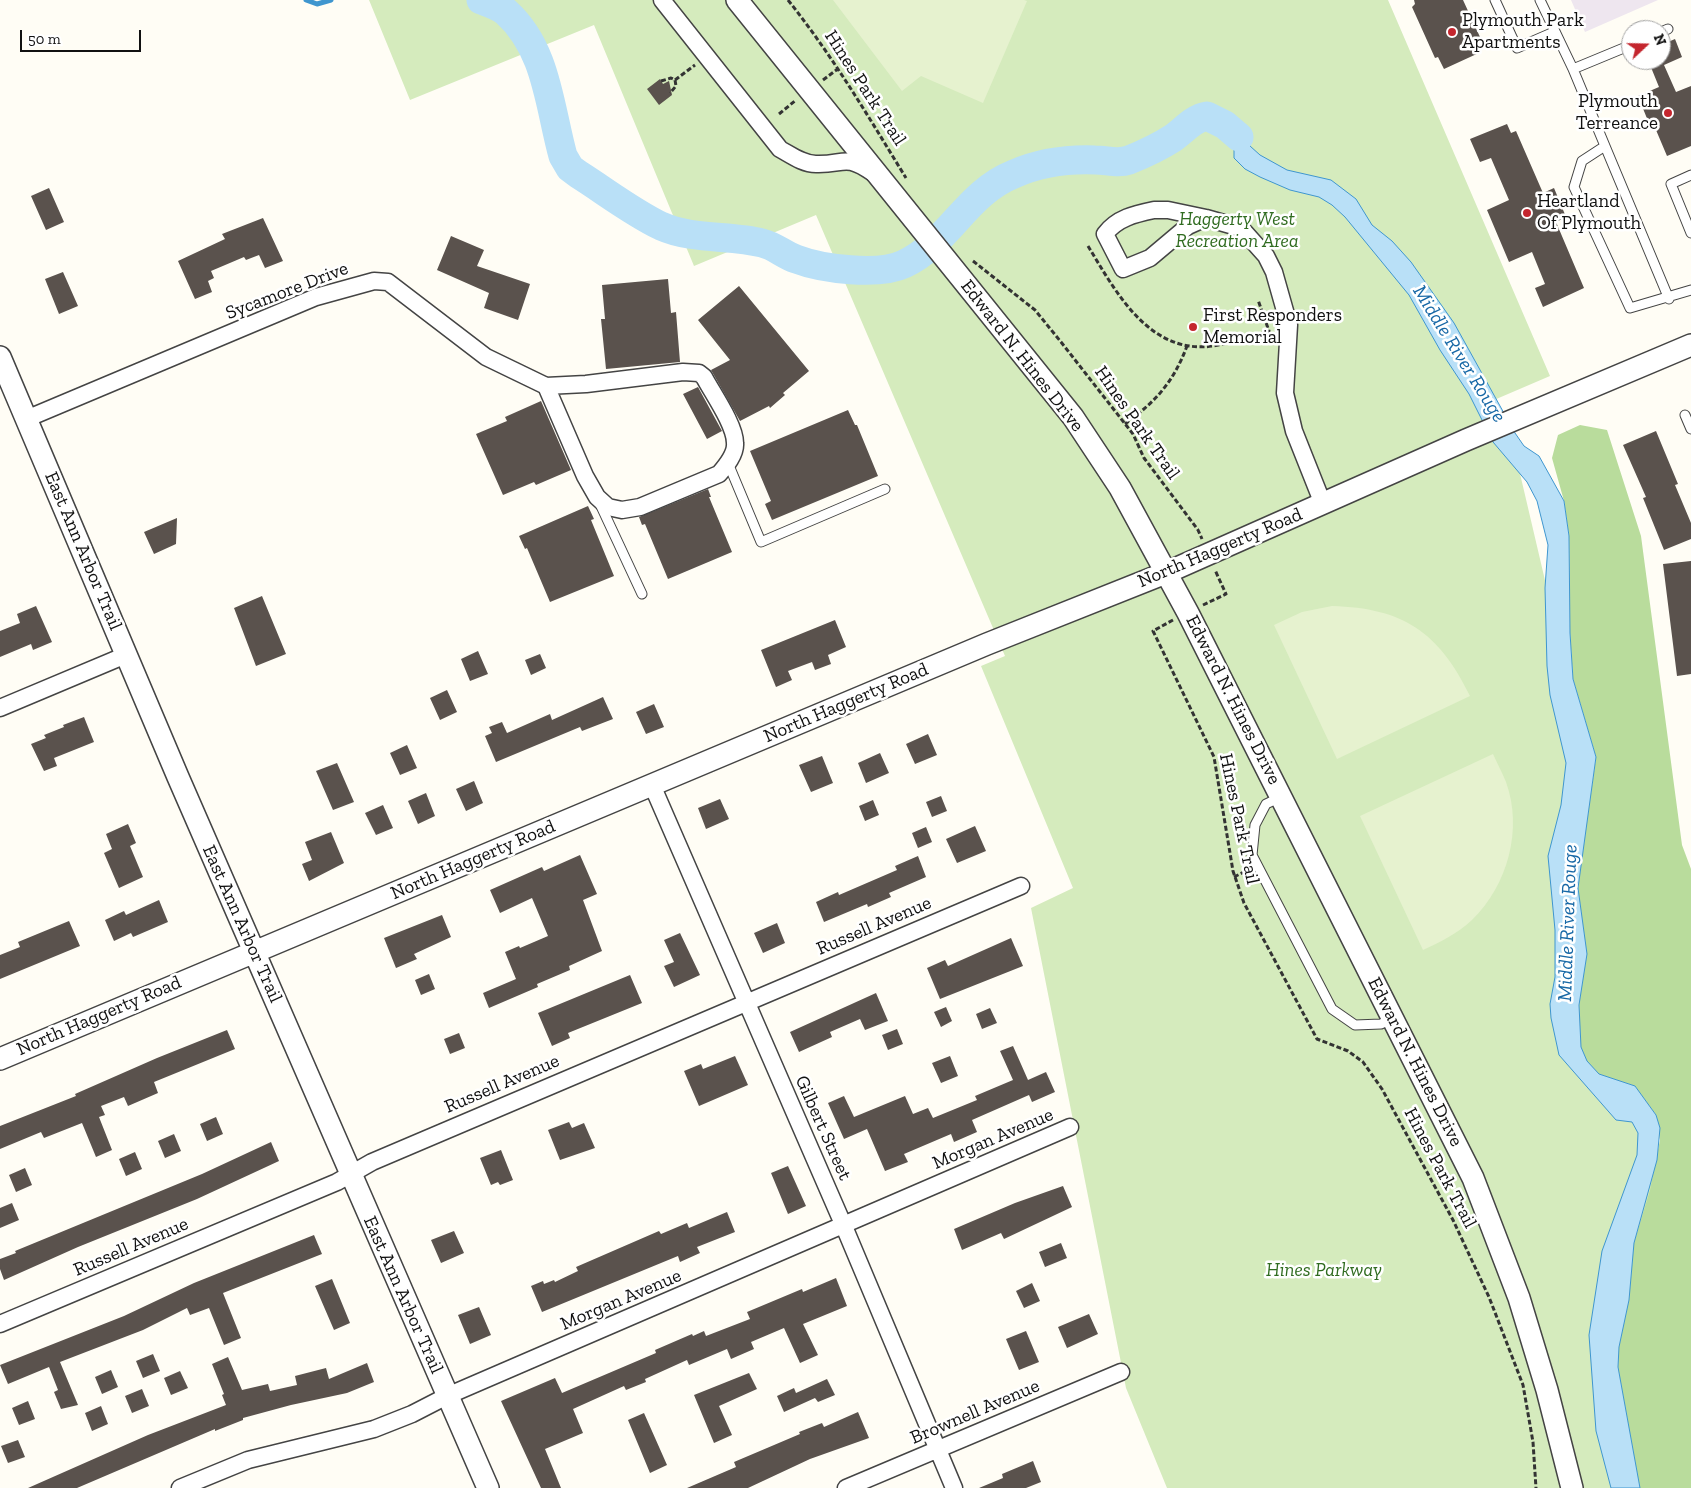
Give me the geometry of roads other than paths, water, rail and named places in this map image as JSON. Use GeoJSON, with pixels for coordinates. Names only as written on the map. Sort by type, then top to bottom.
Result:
{"type":"FeatureCollection","features":[{"type":"Feature","properties":{"kind":"street"},"geometry":{"type":"LineString","coordinates":[[662,0],[780,149],[797,159],[816,164],[838,161],[856,162],[880,177]]}},
{"type":"Feature","properties":{"kind":"street","name":"Edward N. Hines Drive"},"geometry":{"type":"LineString","coordinates":[[738,0],[880,177],[906,195],[947,261],[1073,417],[1120,488],[1168,572],[1469,1170],[1496,1234],[1544,1381],[1572,1488]]}},
{"type":"Feature","properties":{"kind":"street"},"geometry":{"type":"LineString","coordinates":[[1206,218],[1188,226],[1150,258],[1123,269],[1105,234],[1113,224],[1138,213],[1168,210],[1206,218],[1241,228],[1266,256],[1274,272],[1289,325],[1285,393],[1294,431],[1322,504]]}},
{"type":"Feature","properties":{"kind":"street","name":"Sycamore Drive"},"geometry":{"type":"LineString","coordinates":[[26,420],[316,297],[374,281],[388,282],[486,358],[546,386]]}},
{"type":"Feature","properties":{"kind":"street","name":"North Haggerty Road"},"geometry":{"type":"LineString","coordinates":[[0,1058],[987,644],[1168,572],[1466,440],[1691,345]]}},
{"type":"Feature","properties":{"kind":"street","name":"East Ann Arbor Trail"},"geometry":{"type":"LineString","coordinates":[[0,358],[350,1175],[488,1488]]}},
{"type":"Feature","properties":{"kind":"street"},"geometry":{"type":"LineString","coordinates":[[683,372],[699,373],[704,377],[734,433],[736,445],[728,463],[719,474],[640,507],[622,510],[608,507],[597,497],[585,476],[546,386],[586,384],[683,372]]}},
{"type":"Feature","properties":{"kind":"street"},"geometry":{"type":"LineString","coordinates":[[0,708],[126,655]]}},
{"type":"Feature","properties":{"kind":"street","name":"Gilbert Street"},"geometry":{"type":"LineString","coordinates":[[652,785],[843,1224],[954,1488]]}},
{"type":"Feature","properties":{"kind":"street","name":"Russell Avenue"},"geometry":{"type":"LineString","coordinates":[[0,1324],[323,1188],[372,1162],[1021,886]]}},
{"type":"Feature","properties":{"kind":"street","name":"Morgan Avenue"},"geometry":{"type":"LineString","coordinates":[[180,1488],[248,1460],[374,1429],[412,1414],[447,1396],[1070,1127]]}},
{"type":"Feature","properties":{"kind":"street","name":"Brownell Avenue"},"geometry":{"type":"LineString","coordinates":[[846,1488],[1121,1372]]}},
{"type":"Feature","properties":{"kind":"lane"},"geometry":{"type":"LineString","coordinates":[[1495,0],[1518,48],[1554,32]]}},
{"type":"Feature","properties":{"kind":"lane"},"geometry":{"type":"LineString","coordinates":[[1540,0],[1573,69],[1669,299]]}},
{"type":"Feature","properties":{"kind":"lane"},"geometry":{"type":"LineString","coordinates":[[1573,69],[1621,49]]}},
{"type":"Feature","properties":{"kind":"lane"},"geometry":{"type":"LineString","coordinates":[[1605,146],[1582,161],[1574,187],[1630,308],[1669,299],[1691,290]]}},
{"type":"Feature","properties":{"kind":"lane"},"geometry":{"type":"LineString","coordinates":[[1691,175],[1671,184],[1691,233]]}},
{"type":"Feature","properties":{"kind":"lane"},"geometry":{"type":"LineString","coordinates":[[1685,415],[1691,428]]}},
{"type":"Feature","properties":{"kind":"lane"},"geometry":{"type":"LineString","coordinates":[[728,463],[761,542],[885,489]]}},
{"type":"Feature","properties":{"kind":"lane"},"geometry":{"type":"LineString","coordinates":[[597,497],[642,594]]}},
{"type":"Feature","properties":{"kind":"lane"},"geometry":{"type":"LineString","coordinates":[[1282,797],[1266,804],[1255,825],[1252,855],[1332,1009],[1355,1025],[1381,1024],[1393,1018]]}},
{"type":"Feature","properties":{"kind":"water"},"geometry":{"type":"Polygon","coordinates":[[[1219,110],[1235,120],[1250,146],[1260,155],[1287,170],[1331,180],[1356,199],[1372,225],[1392,241],[1411,262],[1454,323],[1515,433],[1524,446],[1539,456],[1564,501],[1569,536],[1570,633],[1573,679],[1596,757],[1578,888],[1587,954],[1579,1005],[1581,1047],[1587,1061],[1599,1074],[1635,1086],[1656,1115],[1660,1128],[1657,1160],[1634,1243],[1629,1300],[1619,1347],[1618,1367],[1640,1488],[1611,1488],[1596,1431],[1589,1335],[1602,1251],[1637,1155],[1638,1133],[1632,1122],[1616,1120],[1559,1055],[1551,1018],[1550,1004],[1555,977],[1555,930],[1548,856],[1561,805],[1566,763],[1550,695],[1547,666],[1545,588],[1548,545],[1537,501],[1527,482],[1493,442],[1469,394],[1440,350],[1409,295],[1345,217],[1332,205],[1319,197],[1290,190],[1245,169],[1234,158],[1234,141],[1223,132],[1214,130],[1207,116],[1219,110]]]}},
{"type":"Feature","properties":{"kind":"waterway"},"geometry":{"type":"LineString","coordinates":[[306,0],[317,4],[331,0]]}},
{"type":"Feature","properties":{"kind":"waterway","name":"Middle River Rouge"},"geometry":{"type":"LineString","coordinates":[[481,0],[497,6],[506,12],[520,27],[530,43],[545,79],[563,156],[570,168],[629,208],[661,226],[685,233],[762,243],[796,259],[820,266],[850,270],[880,270],[904,264],[920,255],[933,244],[970,205],[997,182],[1033,167],[1074,160],[1117,162],[1129,160],[1173,138],[1193,122],[1207,116],[1225,125],[1239,137]]}},
{"type":"Feature","properties":{"kind":"place","name":"Plymouth Park Apartments"},"geometry":{"type":"Point","coordinates":[1452,32]}},
{"type":"Feature","properties":{"kind":"place","name":"Plymouth Terreance"},"geometry":{"type":"Point","coordinates":[1668,113]}},
{"type":"Feature","properties":{"kind":"place","name":"Heartland Of Plymouth"},"geometry":{"type":"Point","coordinates":[1527,213]}},
{"type":"Feature","properties":{"kind":"place","name":"First Responders Memorial"},"geometry":{"type":"Point","coordinates":[1193,327]}},
{"type":"Feature","properties":{"kind":"park label","name":"Haggerty West Recreation Area"},"geometry":{"type":"Point","coordinates":[1237,231]}},
{"type":"Feature","properties":{"kind":"park label","name":"Hines Parkway"},"geometry":{"type":"Point","coordinates":[1324,1271]}}]}
